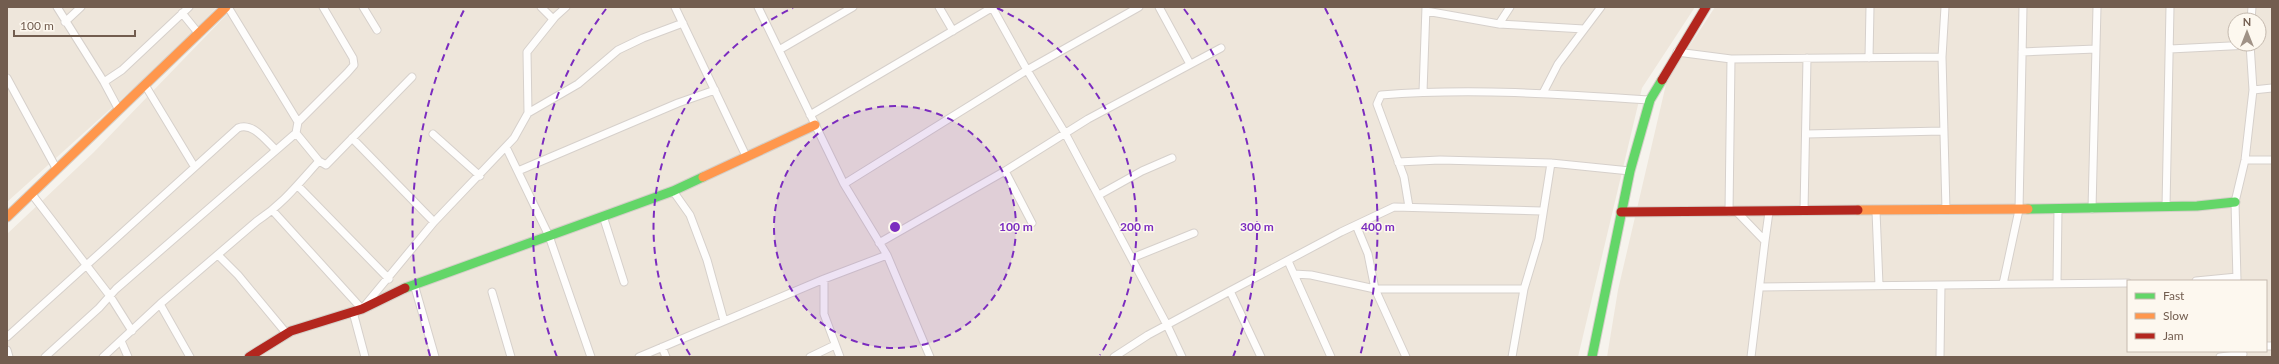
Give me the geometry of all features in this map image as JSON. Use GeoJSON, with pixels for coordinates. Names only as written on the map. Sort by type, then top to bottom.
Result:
{"type":"FeatureCollection","features":[{"type":"Feature","properties":{"kind":"street"},"geometry":{"type":"LineString","coordinates":[[57,7],[104,82],[119,110]]}},
{"type":"Feature","properties":{"kind":"street"},"geometry":{"type":"LineString","coordinates":[[65,22],[81,7]]}},
{"type":"Feature","properties":{"kind":"street"},"geometry":{"type":"LineString","coordinates":[[104,82],[122,70],[189,7]]}},
{"type":"Feature","properties":{"kind":"street"},"geometry":{"type":"LineString","coordinates":[[8,213],[227,7],[298,122]]}},
{"type":"Feature","properties":{"kind":"street"},"geometry":{"type":"LineString","coordinates":[[45,357],[99,308],[110,296],[296,133],[298,122],[348,74],[354,65],[353,58],[323,7]]}},
{"type":"Feature","properties":{"kind":"street"},"geometry":{"type":"LineString","coordinates":[[363,7],[377,30]]}},
{"type":"Feature","properties":{"kind":"street"},"geometry":{"type":"LineString","coordinates":[[541,7],[553,19]]}},
{"type":"Feature","properties":{"kind":"street"},"geometry":{"type":"LineString","coordinates":[[362,309],[389,279],[434,222],[480,176],[506,147],[525,121],[528,113],[527,52],[553,19],[566,7]]}},
{"type":"Feature","properties":{"kind":"street"},"geometry":{"type":"LineString","coordinates":[[675,7],[746,156]]}},
{"type":"Feature","properties":{"kind":"street"},"geometry":{"type":"LineString","coordinates":[[758,7],[844,184],[887,255],[930,357]]}},
{"type":"Feature","properties":{"kind":"street"},"geometry":{"type":"LineString","coordinates":[[779,50],[853,7]]}},
{"type":"Feature","properties":{"kind":"street"},"geometry":{"type":"LineString","coordinates":[[939,7],[953,31]]}},
{"type":"Feature","properties":{"kind":"street"},"geometry":{"type":"LineString","coordinates":[[810,114],[993,7],[1026,70],[1065,133],[1099,195],[1168,325],[1182,357]]}},
{"type":"Feature","properties":{"kind":"street"},"geometry":{"type":"LineString","coordinates":[[844,184],[1026,70],[1140,7]]}},
{"type":"Feature","properties":{"kind":"street"},"geometry":{"type":"LineString","coordinates":[[1159,7],[1190,64]]}},
{"type":"Feature","properties":{"kind":"street"},"geometry":{"type":"LineString","coordinates":[[1499,24],[1510,7]]}},
{"type":"Feature","properties":{"kind":"street"},"geometry":{"type":"LineString","coordinates":[[1543,93],[1558,64],[1601,7]]}},
{"type":"Feature","properties":{"kind":"street"},"geometry":{"type":"LineString","coordinates":[[1592,357],[1630,171],[1650,100],[1706,7]]}},
{"type":"Feature","properties":{"kind":"street"},"geometry":{"type":"LineString","coordinates":[[1869,58],[1870,7]]}},
{"type":"Feature","properties":{"kind":"street"},"geometry":{"type":"LineString","coordinates":[[1945,7],[1942,57],[1946,210]]}},
{"type":"Feature","properties":{"kind":"street"},"geometry":{"type":"LineString","coordinates":[[2003,284],[2018,210],[2023,7]]}},
{"type":"Feature","properties":{"kind":"street"},"geometry":{"type":"LineString","coordinates":[[2092,209],[2097,7]]}},
{"type":"Feature","properties":{"kind":"street"},"geometry":{"type":"LineString","coordinates":[[2166,207],[2170,7]]}},
{"type":"Feature","properties":{"kind":"street"},"geometry":{"type":"LineString","coordinates":[[1423,92],[1426,9],[1499,24],[1584,29]]}},
{"type":"Feature","properties":{"kind":"street"},"geometry":{"type":"LineString","coordinates":[[182,13],[199,34]]}},
{"type":"Feature","properties":{"kind":"street"},"geometry":{"type":"LineString","coordinates":[[528,113],[578,84],[618,50],[683,23]]}},
{"type":"Feature","properties":{"kind":"street"},"geometry":{"type":"LineString","coordinates":[[2170,49],[2227,45]]}},
{"type":"Feature","properties":{"kind":"street"},"geometry":{"type":"LineString","coordinates":[[879,243],[1005,171],[1065,133],[1221,48]]}},
{"type":"Feature","properties":{"kind":"street"},"geometry":{"type":"LineString","coordinates":[[2022,52],[2096,49]]}},
{"type":"Feature","properties":{"kind":"street"},"geometry":{"type":"LineString","coordinates":[[1678,52],[1731,59],[1942,57]]}},
{"type":"Feature","properties":{"kind":"street"},"geometry":{"type":"LineString","coordinates":[[2216,280],[2237,279],[2235,202],[2245,160],[2252,90],[2250,52]]}},
{"type":"Feature","properties":{"kind":"street"},"geometry":{"type":"LineString","coordinates":[[1804,211],[1807,58]]}},
{"type":"Feature","properties":{"kind":"street"},"geometry":{"type":"LineString","coordinates":[[1731,59],[1733,212],[1765,241]]}},
{"type":"Feature","properties":{"kind":"street"},"geometry":{"type":"LineString","coordinates":[[296,133],[320,161],[326,165],[412,77]]}},
{"type":"Feature","properties":{"kind":"street"},"geometry":{"type":"LineString","coordinates":[[7,78],[56,168]]}},
{"type":"Feature","properties":{"kind":"street"},"geometry":{"type":"LineString","coordinates":[[145,85],[194,166]]}},
{"type":"Feature","properties":{"kind":"street"},"geometry":{"type":"LineString","coordinates":[[2252,90],[2272,88]]}},
{"type":"Feature","properties":{"kind":"street"},"geometry":{"type":"LineString","coordinates":[[518,170],[678,103],[714,90]]}},
{"type":"Feature","properties":{"kind":"street"},"geometry":{"type":"LineString","coordinates":[[1409,207],[1404,176],[1377,104],[1382,95],[1423,92],[1543,93],[1650,100]]}},
{"type":"Feature","properties":{"kind":"street"},"geometry":{"type":"LineString","coordinates":[[249,357],[287,334],[362,309],[414,284],[673,191],[815,125]]}},
{"type":"Feature","properties":{"kind":"street"},"geometry":{"type":"LineString","coordinates":[[7,337],[86,267],[194,166],[238,128],[250,126],[276,150]]}},
{"type":"Feature","properties":{"kind":"street"},"geometry":{"type":"LineString","coordinates":[[1806,134],[1943,131]]}},
{"type":"Feature","properties":{"kind":"street"},"geometry":{"type":"LineString","coordinates":[[433,134],[480,176]]}},
{"type":"Feature","properties":{"kind":"street"},"geometry":{"type":"LineString","coordinates":[[352,138],[434,222]]}},
{"type":"Feature","properties":{"kind":"street"},"geometry":{"type":"LineString","coordinates":[[506,147],[549,236],[591,357]]}},
{"type":"Feature","properties":{"kind":"street"},"geometry":{"type":"LineString","coordinates":[[1099,195],[1142,171],[1172,158]]}},
{"type":"Feature","properties":{"kind":"street"},"geometry":{"type":"LineString","coordinates":[[1398,162],[1440,160],[1551,162],[1630,171]]}},
{"type":"Feature","properties":{"kind":"street"},"geometry":{"type":"LineString","coordinates":[[2245,160],[2272,160]]}},
{"type":"Feature","properties":{"kind":"street"},"geometry":{"type":"LineString","coordinates":[[103,357],[160,304],[257,221],[273,211],[320,161]]}},
{"type":"Feature","properties":{"kind":"street"},"geometry":{"type":"LineString","coordinates":[[1512,357],[1524,289],[1538,239],[1551,162]]}},
{"type":"Feature","properties":{"kind":"street"},"geometry":{"type":"LineString","coordinates":[[1005,171],[1032,223]]}},
{"type":"Feature","properties":{"kind":"street"},"geometry":{"type":"LineString","coordinates":[[298,186],[389,279]]}},
{"type":"Feature","properties":{"kind":"street"},"geometry":{"type":"LineString","coordinates":[[673,191],[690,215],[707,260],[724,321]]}},
{"type":"Feature","properties":{"kind":"street"},"geometry":{"type":"LineString","coordinates":[[31,193],[86,267],[110,296],[132,330]]}},
{"type":"Feature","properties":{"kind":"street"},"geometry":{"type":"LineString","coordinates":[[1622,212],[2092,209],[2166,207],[2235,202]]}},
{"type":"Feature","properties":{"kind":"street"},"geometry":{"type":"LineString","coordinates":[[1114,357],[1230,291],[1394,207],[1542,211]]}},
{"type":"Feature","properties":{"kind":"street"},"geometry":{"type":"LineString","coordinates":[[2057,284],[2058,209]]}},
{"type":"Feature","properties":{"kind":"street"},"geometry":{"type":"LineString","coordinates":[[273,211],[362,309]]}},
{"type":"Feature","properties":{"kind":"street"},"geometry":{"type":"LineString","coordinates":[[1876,211],[1879,286]]}},
{"type":"Feature","properties":{"kind":"street"},"geometry":{"type":"LineString","coordinates":[[1752,357],[1769,212]]}},
{"type":"Feature","properties":{"kind":"street"},"geometry":{"type":"LineString","coordinates":[[603,216],[624,282]]}},
{"type":"Feature","properties":{"kind":"street"},"geometry":{"type":"LineString","coordinates":[[1356,226],[1368,254],[1375,289],[1406,357]]}},
{"type":"Feature","properties":{"kind":"street"},"geometry":{"type":"LineString","coordinates":[[1132,258],[1194,233]]}},
{"type":"Feature","properties":{"kind":"street"},"geometry":{"type":"LineString","coordinates":[[218,255],[238,275],[287,334]]}},
{"type":"Feature","properties":{"kind":"street"},"geometry":{"type":"LineString","coordinates":[[639,357],[824,279],[887,255]]}},
{"type":"Feature","properties":{"kind":"street"},"geometry":{"type":"LineString","coordinates":[[1288,261],[1332,357]]}},
{"type":"Feature","properties":{"kind":"street"},"geometry":{"type":"LineString","coordinates":[[1294,274],[1310,275],[1375,289],[1524,289]]}},
{"type":"Feature","properties":{"kind":"street"},"geometry":{"type":"LineString","coordinates":[[824,279],[824,314],[840,357]]}},
{"type":"Feature","properties":{"kind":"street"},"geometry":{"type":"LineString","coordinates":[[1760,287],[2127,283]]}},
{"type":"Feature","properties":{"kind":"street"},"geometry":{"type":"LineString","coordinates":[[414,284],[436,357]]}},
{"type":"Feature","properties":{"kind":"street"},"geometry":{"type":"LineString","coordinates":[[1940,357],[1942,285]]}},
{"type":"Feature","properties":{"kind":"street"},"geometry":{"type":"LineString","coordinates":[[1230,291],[1261,357]]}},
{"type":"Feature","properties":{"kind":"street"},"geometry":{"type":"LineString","coordinates":[[492,292],[511,357]]}},
{"type":"Feature","properties":{"kind":"street"},"geometry":{"type":"LineString","coordinates":[[160,304],[190,357]]}},
{"type":"Feature","properties":{"kind":"street"},"geometry":{"type":"LineString","coordinates":[[353,312],[365,357]]}},
{"type":"Feature","properties":{"kind":"street"},"geometry":{"type":"LineString","coordinates":[[121,341],[128,357]]}},
{"type":"Feature","properties":{"kind":"street"},"geometry":{"type":"LineString","coordinates":[[810,357],[835,345]]}},
{"type":"Feature","properties":{"kind":"street"},"geometry":{"type":"LineString","coordinates":[[662,347],[666,357]]}},
{"type":"Feature","properties":{"kind":"street"},"geometry":{"type":"LineString","coordinates":[[7,350],[9,357]]}},
{"type":"Feature","properties":{"kind":"street"},"geometry":{"type":"LineString","coordinates":[[2220,357],[2243,354]]}},
{"type":"Feature","properties":{"kind":"shaded area"},"geometry":{"type":"Polygon","coordinates":[[[7,7],[217,7],[176,50],[7,202],[7,7]]]}},
{"type":"Feature","properties":{"kind":"shaded area"},"geometry":{"type":"Polygon","coordinates":[[[234,7],[1695,7],[1642,88],[1578,357],[7,357],[7,234],[94,152],[234,7]]]}},
{"type":"Feature","properties":{"kind":"shaded area"},"geometry":{"type":"Polygon","coordinates":[[[1715,7],[2272,7],[2272,357],[1607,357],[1618,290],[1667,80],[1715,7]]]}},
{"type":"Feature","properties":{"kind":"traffic: fast"},"geometry":{"type":"LineString","coordinates":[[1592,357],[1630,171],[1650,100],[1662,80]]}},
{"type":"Feature","properties":{"kind":"traffic: fast"},"geometry":{"type":"LineString","coordinates":[[405,288],[673,191],[703,177]]}},
{"type":"Feature","properties":{"kind":"traffic: fast"},"geometry":{"type":"LineString","coordinates":[[2028,209],[2197,206],[2235,202]]}},
{"type":"Feature","properties":{"kind":"traffic: slow"},"geometry":{"type":"LineString","coordinates":[[7,217],[226,7]]}},
{"type":"Feature","properties":{"kind":"traffic: slow"},"geometry":{"type":"LineString","coordinates":[[703,177],[815,125]]}},
{"type":"Feature","properties":{"kind":"traffic: slow"},"geometry":{"type":"LineString","coordinates":[[1858,210],[2028,209]]}},
{"type":"Feature","properties":{"kind":"traffic: jam"},"geometry":{"type":"LineString","coordinates":[[1662,80],[1706,7]]}},
{"type":"Feature","properties":{"kind":"traffic: jam"},"geometry":{"type":"LineString","coordinates":[[1621,212],[1858,210]]}},
{"type":"Feature","properties":{"kind":"traffic: jam"},"geometry":{"type":"LineString","coordinates":[[249,357],[291,331],[362,309],[405,288]]}}]}
